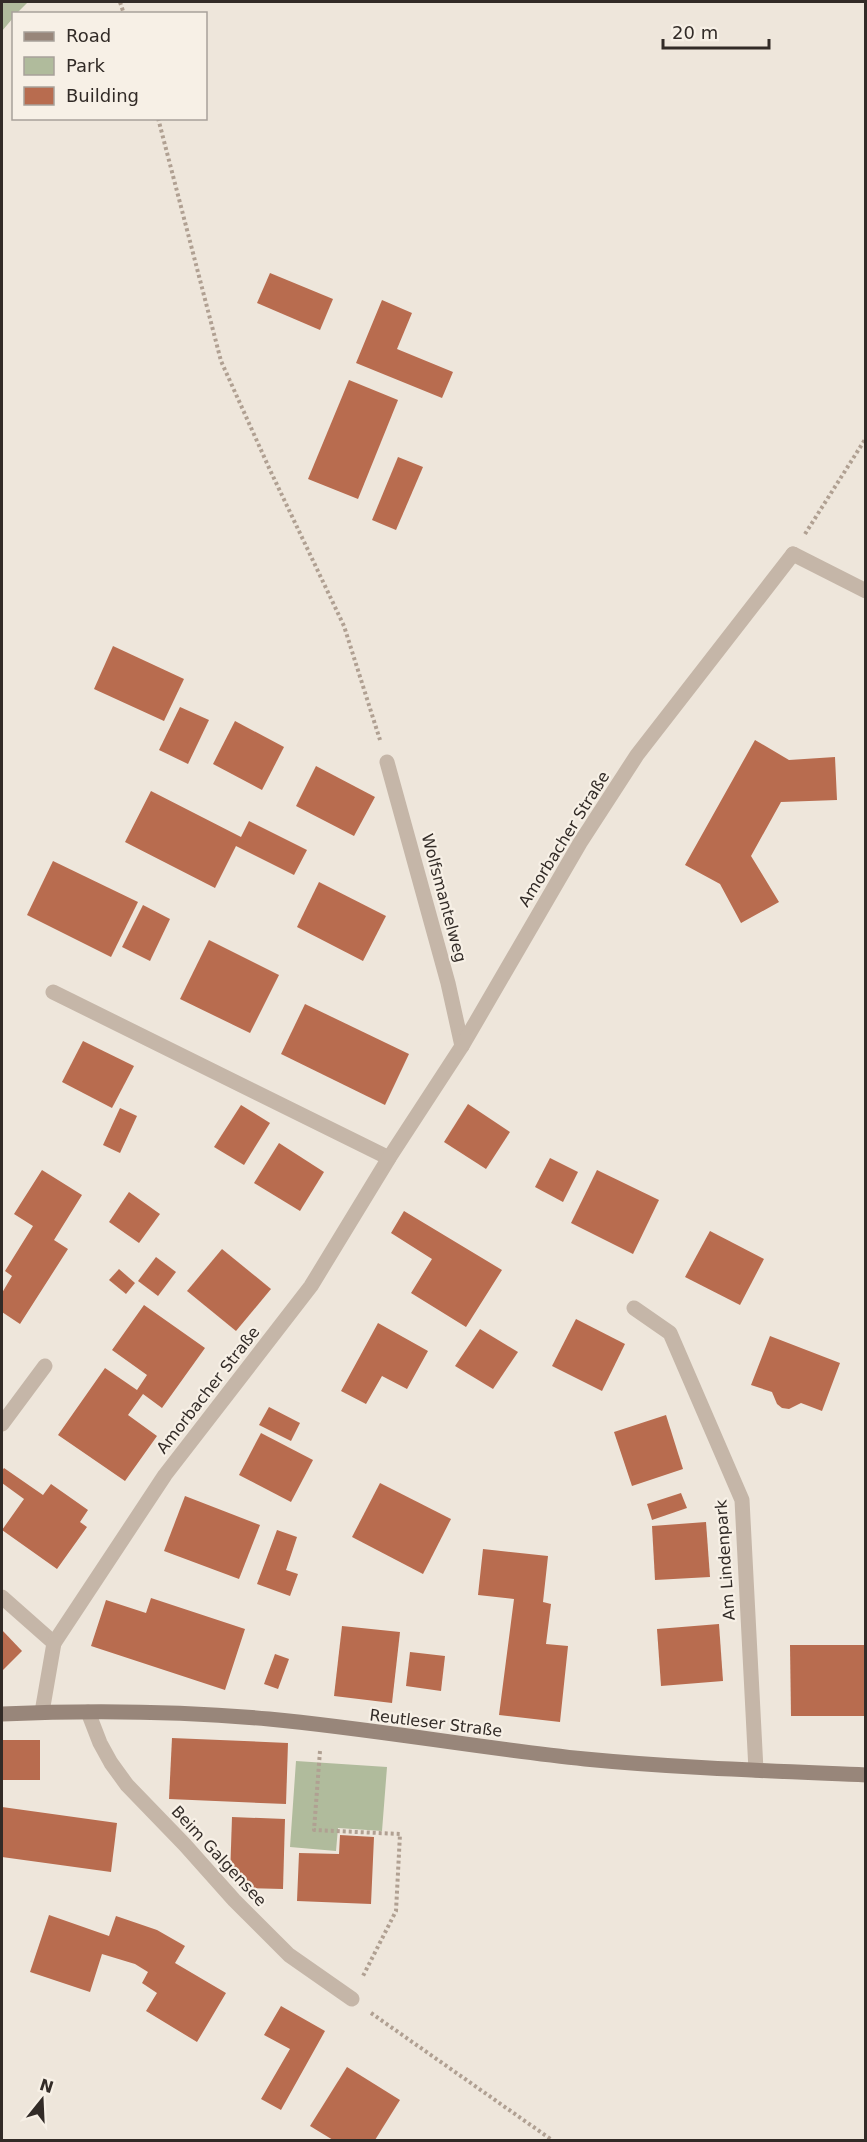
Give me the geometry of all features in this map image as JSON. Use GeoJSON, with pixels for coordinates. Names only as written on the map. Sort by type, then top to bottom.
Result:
{"type":"FeatureCollection","features":[{"type":"Feature","properties":{"kind":"street"},"geometry":{"type":"LineString","coordinates":[[792,554],[866,591]]}},
{"type":"Feature","properties":{"kind":"street","name":"Amorbacher Straße"},"geometry":{"type":"LineString","coordinates":[[54,1643],[165,1475],[311,1286],[389,1158],[462,1046],[580,843],[637,755],[792,554]]}},
{"type":"Feature","properties":{"kind":"street","name":"Wolfsmantelweg"},"geometry":{"type":"LineString","coordinates":[[387,762],[448,983],[462,1046]]}},
{"type":"Feature","properties":{"kind":"street"},"geometry":{"type":"LineString","coordinates":[[52,992],[389,1158]]}},
{"type":"Feature","properties":{"kind":"street","name":"Am Lindenpark"},"geometry":{"type":"LineString","coordinates":[[634,1308],[670,1333],[742,1500],[756,1770]]}},
{"type":"Feature","properties":{"kind":"street"},"geometry":{"type":"LineString","coordinates":[[2,1424],[45,1366]]}},
{"type":"Feature","properties":{"kind":"street"},"geometry":{"type":"LineString","coordinates":[[2,1598],[54,1643],[42,1712]]}},
{"type":"Feature","properties":{"kind":"street","name":"Reutleser Straße"},"geometry":{"type":"LineString","coordinates":[[2,1714],[88,1712],[217,1716],[322,1726],[667,1767],[866,1775]]}},
{"type":"Feature","properties":{"kind":"street","name":"Beim Galgensee"},"geometry":{"type":"LineString","coordinates":[[88,1712],[99,1743],[127,1785],[234,1900],[289,1955],[352,1999]]}},
{"type":"Feature","properties":{"kind":"path"},"geometry":{"type":"LineString","coordinates":[[159,120],[220,360],[344,626],[387,762]]}},
{"type":"Feature","properties":{"kind":"path"},"geometry":{"type":"LineString","coordinates":[[792,554],[866,438]]}},
{"type":"Feature","properties":{"kind":"path"},"geometry":{"type":"LineString","coordinates":[[322,1726],[314,1830],[400,1834],[396,1911],[352,1999],[552,2140]]}},
{"type":"Feature","properties":{"kind":"green space"},"geometry":{"type":"Polygon","coordinates":[[[2,2],[28,2],[18,12],[12,12],[12,19],[2,31],[2,2]]]}},
{"type":"Feature","properties":{"kind":"green space"},"geometry":{"type":"Polygon","coordinates":[[[296,1761],[387,1767],[382,1831],[338,1828],[336,1851],[290,1847],[296,1761]]]}},
{"type":"Feature","properties":{"kind":"building"},"geometry":{"type":"Polygon","coordinates":[[[270,273],[333,299],[320,330],[257,303],[270,273]]]}},
{"type":"Feature","properties":{"kind":"building"},"geometry":{"type":"Polygon","coordinates":[[[382,300],[412,313],[397,349],[453,372],[442,398],[356,363],[382,300]]]}},
{"type":"Feature","properties":{"kind":"building"},"geometry":{"type":"Polygon","coordinates":[[[349,380],[398,400],[358,499],[308,479],[349,380]]]}},
{"type":"Feature","properties":{"kind":"building"},"geometry":{"type":"Polygon","coordinates":[[[398,457],[423,467],[396,530],[372,520],[398,457]]]}},
{"type":"Feature","properties":{"kind":"building"},"geometry":{"type":"Polygon","coordinates":[[[113,646],[184,679],[164,721],[94,689],[113,646]]]}},
{"type":"Feature","properties":{"kind":"building"},"geometry":{"type":"Polygon","coordinates":[[[180,707],[209,720],[188,764],[159,750],[180,707]]]}},
{"type":"Feature","properties":{"kind":"building"},"geometry":{"type":"Polygon","coordinates":[[[235,721],[284,747],[262,790],[213,764],[235,721]]]}},
{"type":"Feature","properties":{"kind":"building"},"geometry":{"type":"Polygon","coordinates":[[[755,740],[789,760],[835,757],[837,800],[781,802],[751,856],[779,902],[741,923],[720,884],[685,865],[755,740]]]}},
{"type":"Feature","properties":{"kind":"building"},"geometry":{"type":"Polygon","coordinates":[[[316,766],[375,797],[354,836],[296,806],[316,766]]]}},
{"type":"Feature","properties":{"kind":"building"},"geometry":{"type":"Polygon","coordinates":[[[151,791],[241,837],[249,821],[307,850],[294,875],[236,846],[215,888],[125,842],[151,791]]]}},
{"type":"Feature","properties":{"kind":"building"},"geometry":{"type":"Polygon","coordinates":[[[53,861],[138,902],[111,957],[27,915],[53,861]]]}},
{"type":"Feature","properties":{"kind":"building"},"geometry":{"type":"Polygon","coordinates":[[[319,882],[386,916],[363,961],[297,927],[319,882]]]}},
{"type":"Feature","properties":{"kind":"building"},"geometry":{"type":"Polygon","coordinates":[[[143,905],[170,919],[150,961],[122,947],[143,905]]]}},
{"type":"Feature","properties":{"kind":"building"},"geometry":{"type":"Polygon","coordinates":[[[209,940],[279,975],[250,1033],[180,999],[209,940]]]}},
{"type":"Feature","properties":{"kind":"building"},"geometry":{"type":"Polygon","coordinates":[[[305,1004],[409,1054],[385,1105],[281,1054],[305,1004]]]}},
{"type":"Feature","properties":{"kind":"building"},"geometry":{"type":"Polygon","coordinates":[[[83,1041],[134,1066],[112,1108],[62,1082],[83,1041]]]}},
{"type":"Feature","properties":{"kind":"building"},"geometry":{"type":"Polygon","coordinates":[[[468,1104],[510,1132],[486,1169],[444,1142],[468,1104]]]}},
{"type":"Feature","properties":{"kind":"building"},"geometry":{"type":"Polygon","coordinates":[[[241,1105],[270,1123],[244,1165],[214,1147],[241,1105]]]}},
{"type":"Feature","properties":{"kind":"building"},"geometry":{"type":"Polygon","coordinates":[[[120,1108],[137,1116],[120,1153],[103,1145],[120,1108]]]}},
{"type":"Feature","properties":{"kind":"building"},"geometry":{"type":"Polygon","coordinates":[[[279,1143],[324,1172],[300,1211],[254,1183],[279,1143]]]}},
{"type":"Feature","properties":{"kind":"building"},"geometry":{"type":"Polygon","coordinates":[[[550,1158],[578,1172],[563,1202],[535,1187],[550,1158]]]}},
{"type":"Feature","properties":{"kind":"building"},"geometry":{"type":"Polygon","coordinates":[[[42,1170],[82,1195],[54,1240],[68,1249],[20,1324],[2,1312],[2,1293],[12,1276],[5,1271],[33,1226],[14,1214],[42,1170]]]}},
{"type":"Feature","properties":{"kind":"building"},"geometry":{"type":"Polygon","coordinates":[[[597,1170],[659,1200],[633,1254],[571,1223],[597,1170]]]}},
{"type":"Feature","properties":{"kind":"building"},"geometry":{"type":"Polygon","coordinates":[[[129,1192],[160,1214],[139,1243],[109,1222],[129,1192]]]}},
{"type":"Feature","properties":{"kind":"building"},"geometry":{"type":"Polygon","coordinates":[[[404,1211],[502,1270],[466,1327],[411,1293],[432,1259],[391,1233],[404,1211]]]}},
{"type":"Feature","properties":{"kind":"building"},"geometry":{"type":"Polygon","coordinates":[[[710,1231],[764,1259],[740,1305],[685,1277],[710,1231]]]}},
{"type":"Feature","properties":{"kind":"building"},"geometry":{"type":"Polygon","coordinates":[[[222,1249],[271,1289],[236,1331],[187,1291],[222,1249]]]}},
{"type":"Feature","properties":{"kind":"building"},"geometry":{"type":"Polygon","coordinates":[[[156,1257],[176,1272],[158,1296],[138,1281],[156,1257]]]}},
{"type":"Feature","properties":{"kind":"building"},"geometry":{"type":"Polygon","coordinates":[[[119,1269],[135,1283],[126,1294],[109,1280],[119,1269]]]}},
{"type":"Feature","properties":{"kind":"building"},"geometry":{"type":"Polygon","coordinates":[[[144,1305],[205,1348],[162,1408],[143,1394],[128,1415],[157,1436],[125,1481],[58,1435],[105,1368],[137,1390],[147,1375],[112,1350],[144,1305]]]}},
{"type":"Feature","properties":{"kind":"building"},"geometry":{"type":"Polygon","coordinates":[[[576,1319],[625,1344],[602,1391],[552,1366],[576,1319]]]}},
{"type":"Feature","properties":{"kind":"building"},"geometry":{"type":"Polygon","coordinates":[[[378,1323],[428,1351],[407,1389],[382,1376],[366,1404],[341,1391],[378,1323]]]}},
{"type":"Feature","properties":{"kind":"building"},"geometry":{"type":"Polygon","coordinates":[[[480,1329],[518,1352],[493,1389],[455,1366],[480,1329]]]}},
{"type":"Feature","properties":{"kind":"building"},"geometry":{"type":"Polygon","coordinates":[[[770,1336],[840,1363],[822,1411],[801,1403],[789,1409],[782,1408],[777,1404],[772,1392],[751,1385],[770,1336]]]}},
{"type":"Feature","properties":{"kind":"building"},"geometry":{"type":"Polygon","coordinates":[[[269,1407],[300,1423],[291,1441],[259,1425],[269,1407]]]}},
{"type":"Feature","properties":{"kind":"building"},"geometry":{"type":"Polygon","coordinates":[[[666,1415],[683,1469],[632,1486],[614,1432],[666,1415]]]}},
{"type":"Feature","properties":{"kind":"building"},"geometry":{"type":"Polygon","coordinates":[[[261,1433],[313,1460],[291,1502],[239,1475],[261,1433]]]}},
{"type":"Feature","properties":{"kind":"building"},"geometry":{"type":"Polygon","coordinates":[[[4,1468],[43,1495],[51,1484],[88,1510],[80,1522],[87,1527],[57,1569],[2,1530],[24,1499],[2,1483],[4,1468]]]}},
{"type":"Feature","properties":{"kind":"building"},"geometry":{"type":"Polygon","coordinates":[[[380,1483],[451,1519],[423,1574],[352,1537],[380,1483]]]}},
{"type":"Feature","properties":{"kind":"building"},"geometry":{"type":"Polygon","coordinates":[[[681,1493],[687,1508],[652,1520],[647,1504],[681,1493]]]}},
{"type":"Feature","properties":{"kind":"building"},"geometry":{"type":"Polygon","coordinates":[[[185,1496],[260,1525],[239,1579],[164,1551],[185,1496]]]}},
{"type":"Feature","properties":{"kind":"building"},"geometry":{"type":"Polygon","coordinates":[[[706,1522],[710,1577],[655,1580],[652,1526],[706,1522]]]}},
{"type":"Feature","properties":{"kind":"building"},"geometry":{"type":"Polygon","coordinates":[[[277,1530],[297,1537],[286,1570],[298,1574],[290,1596],[257,1584],[277,1530]]]}},
{"type":"Feature","properties":{"kind":"building"},"geometry":{"type":"Polygon","coordinates":[[[483,1549],[548,1556],[543,1602],[551,1604],[546,1644],[568,1646],[560,1722],[499,1715],[514,1599],[478,1595],[483,1549]]]}},
{"type":"Feature","properties":{"kind":"building"},"geometry":{"type":"Polygon","coordinates":[[[151,1598],[245,1629],[225,1690],[91,1646],[106,1600],[146,1613],[151,1598]]]}},
{"type":"Feature","properties":{"kind":"building"},"geometry":{"type":"Polygon","coordinates":[[[719,1624],[723,1681],[661,1686],[657,1629],[719,1624]]]}},
{"type":"Feature","properties":{"kind":"building"},"geometry":{"type":"Polygon","coordinates":[[[342,1626],[400,1632],[392,1703],[334,1696],[342,1626]]]}},
{"type":"Feature","properties":{"kind":"building"},"geometry":{"type":"Polygon","coordinates":[[[2,1630],[22,1651],[2,1671],[2,1630]]]}},
{"type":"Feature","properties":{"kind":"building"},"geometry":{"type":"Polygon","coordinates":[[[790,1645],[866,1645],[866,1716],[791,1716],[790,1645]]]}},
{"type":"Feature","properties":{"kind":"building"},"geometry":{"type":"Polygon","coordinates":[[[410,1652],[445,1656],[441,1691],[406,1686],[410,1652]]]}},
{"type":"Feature","properties":{"kind":"building"},"geometry":{"type":"Polygon","coordinates":[[[275,1654],[289,1659],[278,1689],[264,1684],[275,1654]]]}},
{"type":"Feature","properties":{"kind":"building"},"geometry":{"type":"Polygon","coordinates":[[[172,1738],[288,1743],[286,1804],[169,1799],[172,1738]]]}},
{"type":"Feature","properties":{"kind":"building"},"geometry":{"type":"Polygon","coordinates":[[[2,1740],[40,1740],[40,1780],[2,1780],[2,1740]]]}},
{"type":"Feature","properties":{"kind":"building"},"geometry":{"type":"Polygon","coordinates":[[[2,1807],[117,1823],[111,1872],[2,1857],[2,1807]]]}},
{"type":"Feature","properties":{"kind":"building"},"geometry":{"type":"Polygon","coordinates":[[[232,1817],[285,1819],[283,1889],[240,1888],[230,1877],[232,1817]]]}},
{"type":"Feature","properties":{"kind":"building"},"geometry":{"type":"Polygon","coordinates":[[[340,1835],[374,1837],[371,1904],[297,1901],[299,1853],[339,1854],[340,1835]]]}},
{"type":"Feature","properties":{"kind":"building"},"geometry":{"type":"Polygon","coordinates":[[[49,1915],[109,1936],[116,1916],[157,1930],[185,1946],[175,1963],[226,1993],[197,2042],[146,2011],[157,1993],[142,1983],[148,1972],[135,1964],[102,1954],[90,1992],[30,1972],[49,1915]]]}},
{"type":"Feature","properties":{"kind":"building"},"geometry":{"type":"Polygon","coordinates":[[[281,2006],[325,2031],[281,2110],[261,2099],[290,2049],[264,2035],[281,2006]]]}},
{"type":"Feature","properties":{"kind":"building"},"geometry":{"type":"Polygon","coordinates":[[[347,2067],[400,2100],[375,2140],[333,2140],[310,2126],[347,2067]]]}}]}
